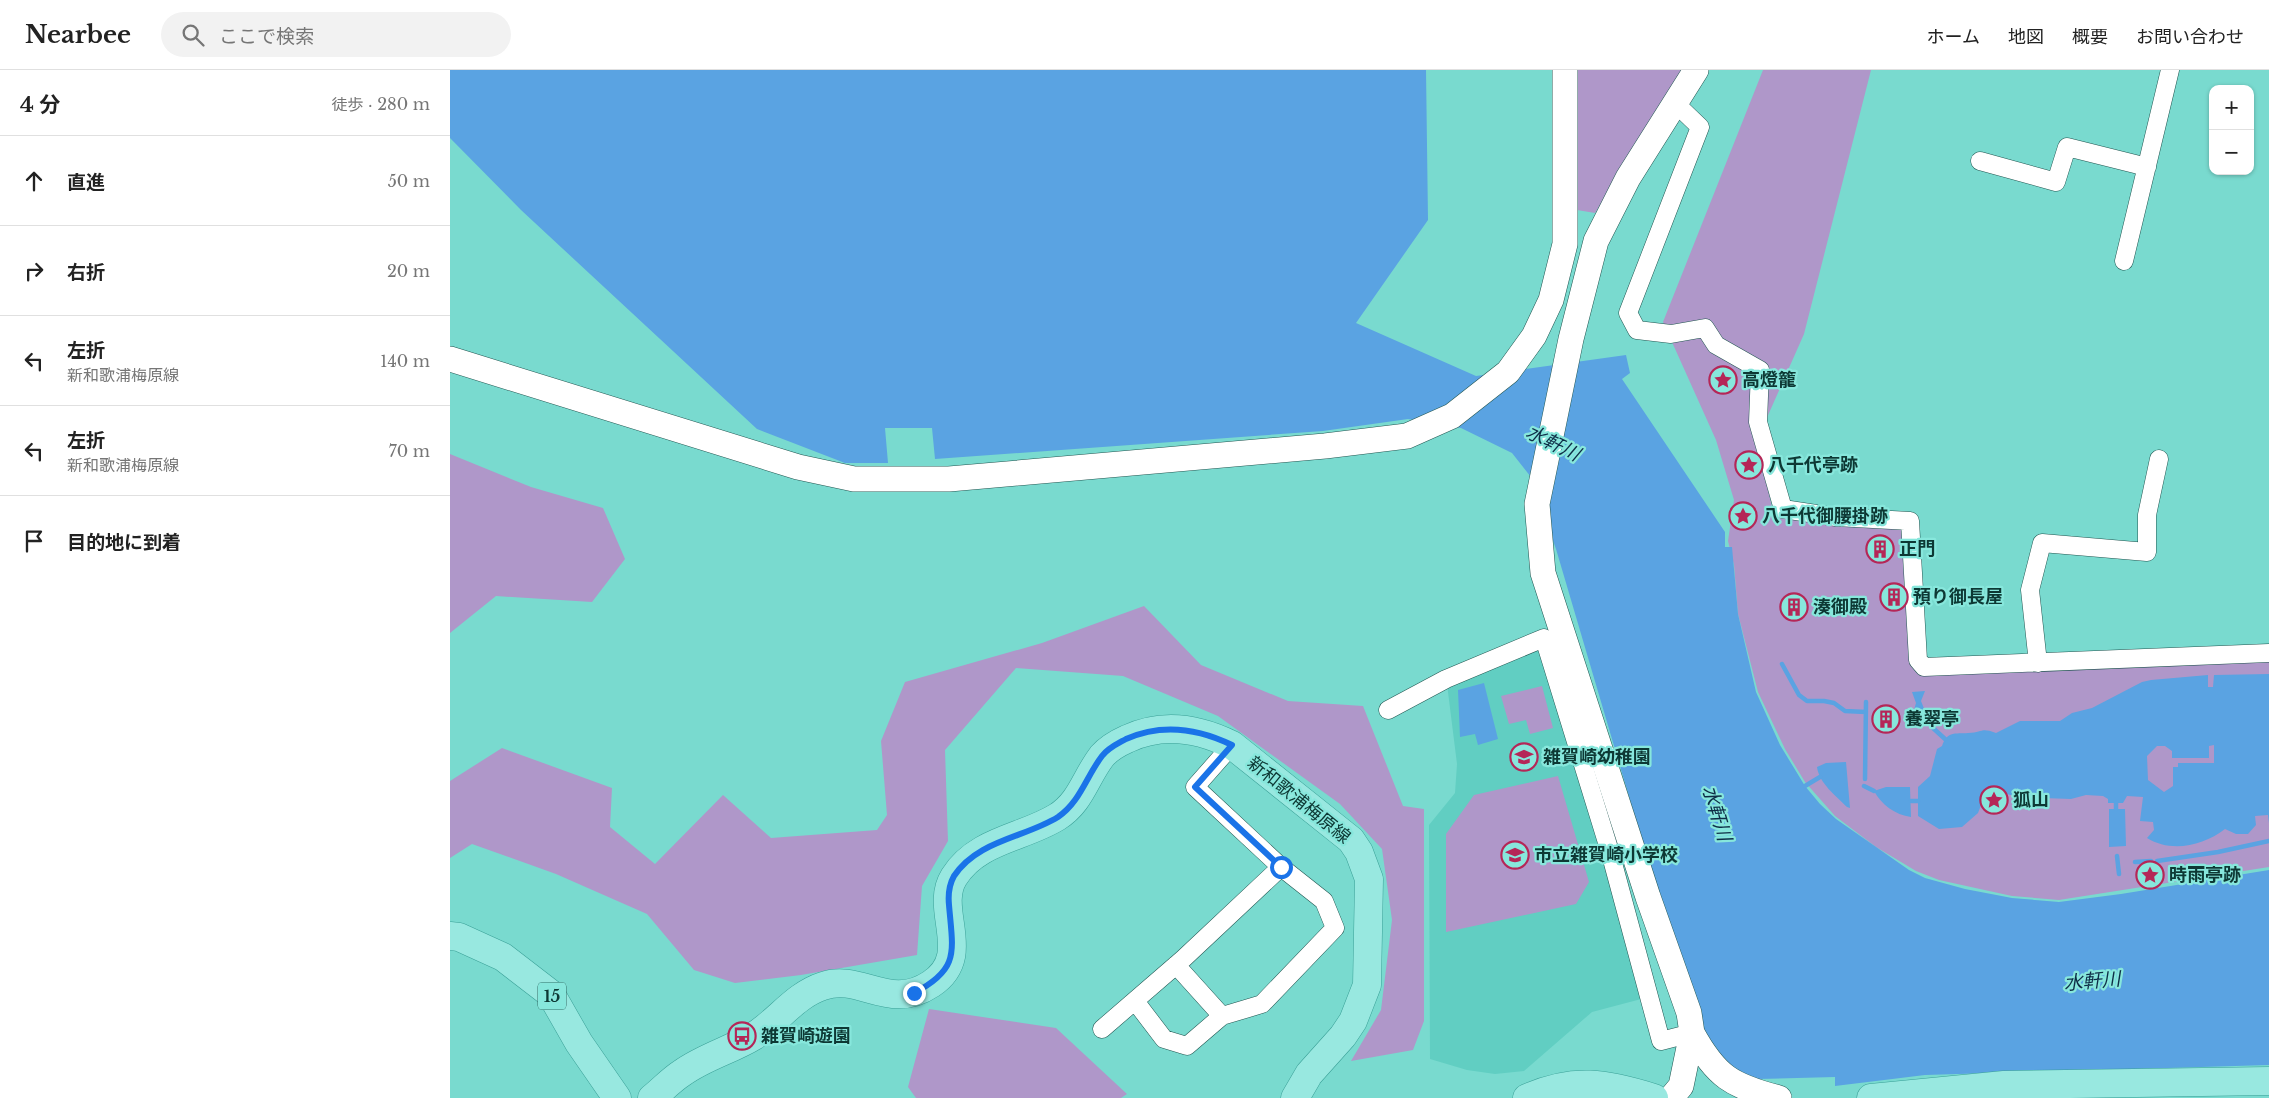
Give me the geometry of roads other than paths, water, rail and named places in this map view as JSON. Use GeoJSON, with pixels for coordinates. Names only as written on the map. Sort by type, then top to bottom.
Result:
{"type":"FeatureCollection","features":[{"type":"Feature","properties":{"kind":"main road","name":"新和歌浦梅原線"},"geometry":{"type":"LineString","coordinates":[[652,1098],[682,1072],[755,1036],[803,995],[824,985],[850,984],[888,995],[914,993],[932,984],[947,968],[953,948],[948,893],[958,872],[991,845],[1042,826],[1064,813],[1077,800],[1103,755],[1114,745],[1152,730],[1174,728],[1212,735],[1232,745],[1351,840],[1359,852],[1369,879],[1367,985],[1353,1021],[1343,1036],[1309,1074],[1295,1098]]}},
{"type":"Feature","properties":{"kind":"main road","name":"15"},"geometry":{"type":"LineString","coordinates":[[450,936],[459,936],[503,957],[551,994],[579,1043],[617,1098]]}},
{"type":"Feature","properties":{"kind":"main road"},"geometry":{"type":"LineString","coordinates":[[1527,1098],[1566,1084],[1589,1083],[1610,1085],[1654,1098]]}},
{"type":"Feature","properties":{"kind":"main road"},"geometry":{"type":"LineString","coordinates":[[1871,1098],[2004,1085],[2129,1091],[2251,1087]]}},
{"type":"Feature","properties":{"kind":"street"},"geometry":{"type":"LineString","coordinates":[[450,359],[798,467],[854,479],[949,479],[1408,436],[1452,416],[1508,372],[1534,336],[1551,300],[1565,244],[1566,70]]}},
{"type":"Feature","properties":{"kind":"street"},"geometry":{"type":"LineString","coordinates":[[1692,1033],[1661,1041],[1630,903],[1543,572],[1540,556],[1537,504],[1571,339],[1596,242],[1628,178],[1696,70]]}},
{"type":"Feature","properties":{"kind":"street"},"geometry":{"type":"LineString","coordinates":[[2124,261],[2170,70]]}},
{"type":"Feature","properties":{"kind":"street"},"geometry":{"type":"LineString","coordinates":[[1676,104],[1700,126],[1628,313],[1636,330],[1671,334],[1705,328],[1716,345],[1760,370],[1758,422],[1783,509],[1836,517],[1910,521],[1918,660],[1924,667],[2269,653]]}},
{"type":"Feature","properties":{"kind":"street"},"geometry":{"type":"LineString","coordinates":[[1980,160],[2056,182],[2067,147],[2147,167]]}},
{"type":"Feature","properties":{"kind":"street"},"geometry":{"type":"LineString","coordinates":[[2038,663],[2030,590],[2042,543],[2147,552],[2147,515],[2159,458]]}},
{"type":"Feature","properties":{"kind":"street"},"geometry":{"type":"LineString","coordinates":[[1388,710],[1446,679],[1544,638],[1630,903],[1689,1013],[1692,1033],[1702,1053],[1720,1074],[1745,1089],[1779,1098]]}},
{"type":"Feature","properties":{"kind":"street"},"geometry":{"type":"LineString","coordinates":[[1134,1001],[1164,1039],[1187,1046],[1222,1016],[1262,1004],[1335,928],[1324,901],[1281,867],[1195,787],[1232,745]]}},
{"type":"Feature","properties":{"kind":"street"},"geometry":{"type":"LineString","coordinates":[[1102,1030],[1176,965],[1281,867]]}},
{"type":"Feature","properties":{"kind":"street"},"geometry":{"type":"LineString","coordinates":[[1176,965],[1222,1016]]}},
{"type":"Feature","properties":{"kind":"street"},"geometry":{"type":"LineString","coordinates":[[1671,1098],[1681,1086],[1692,1033]]}},
{"type":"Feature","properties":{"kind":"water","name":"水軒川"},"geometry":{"type":"Polygon","coordinates":[[[450,70],[1426,70],[1428,220],[1356,323],[1476,376],[1626,355],[1630,373],[1622,379],[1725,532],[1725,547],[1732,547],[1738,614],[1756,692],[1780,745],[1805,786],[1820,804],[1836,819],[1909,870],[1925,878],[1965,889],[2012,898],[2059,902],[2269,870],[2269,1065],[1925,1075],[1835,1086],[1835,1077],[1757,1079],[1739,1076],[1701,1041],[1556,549],[1531,477],[1512,453],[1461,428],[1408,419],[1323,431],[935,459],[932,428],[885,428],[888,463],[845,463],[757,429],[521,210],[450,138],[450,70]]]}},
{"type":"Feature","properties":{"kind":"water"},"geometry":{"type":"Polygon","coordinates":[[[2269,674],[2269,823],[2268,815],[2255,816],[2256,825],[2248,834],[2236,834],[2225,829],[2207,840],[2197,843],[2176,846],[2156,843],[2147,838],[2154,830],[2153,822],[2140,821],[2143,797],[2127,796],[2123,803],[2108,803],[2108,799],[2103,796],[2086,795],[2071,799],[2043,798],[2030,800],[1999,792],[1991,793],[1983,800],[1978,813],[1962,827],[1939,829],[1918,816],[1918,787],[1930,776],[1937,749],[1942,746],[1949,736],[1984,730],[1996,733],[2020,721],[2060,721],[2072,713],[2092,708],[2142,682],[2151,680],[2208,675],[2208,687],[2213,687],[2214,675],[2269,674]],[[2214,745],[2209,746],[2209,758],[2172,758],[2172,751],[2165,746],[2157,746],[2147,756],[2148,780],[2164,792],[2173,786],[2173,767],[2178,767],[2178,763],[2214,763],[2214,745]]]}},
{"type":"Feature","properties":{"kind":"water"},"geometry":{"type":"Polygon","coordinates":[[[1484,683],[1498,739],[1478,745],[1475,734],[1460,737],[1458,690],[1484,683]]]}},
{"type":"Feature","properties":{"kind":"water"},"geometry":{"type":"Polygon","coordinates":[[[1925,691],[1921,701],[1927,716],[1913,713],[1916,703],[1912,692],[1925,691]]]}},
{"type":"Feature","properties":{"kind":"water"},"geometry":{"type":"Polygon","coordinates":[[[1846,762],[1850,808],[1824,784],[1817,767],[1826,763],[1846,762]]]}},
{"type":"Feature","properties":{"kind":"water"},"geometry":{"type":"Polygon","coordinates":[[[1886,787],[1910,787],[1911,817],[1894,811],[1880,800],[1874,791],[1886,787]]]}},
{"type":"Feature","properties":{"kind":"water"},"geometry":{"type":"Polygon","coordinates":[[[2109,809],[2125,809],[2126,846],[2109,847],[2109,809]]]}},
{"type":"Feature","properties":{"kind":"waterway"},"geometry":{"type":"LineString","coordinates":[[1782,664],[1799,695],[1807,701],[1824,701],[1834,703],[1845,711],[1866,712]]}},
{"type":"Feature","properties":{"kind":"waterway"},"geometry":{"type":"LineString","coordinates":[[1865,779],[1866,702]]}},
{"type":"Feature","properties":{"kind":"waterway"},"geometry":{"type":"LineString","coordinates":[[1927,716],[1933,728],[1945,739]]}},
{"type":"Feature","properties":{"kind":"waterway"},"geometry":{"type":"LineString","coordinates":[[1805,786],[1820,777]]}},
{"type":"Feature","properties":{"kind":"waterway"},"geometry":{"type":"LineString","coordinates":[[1864,786],[1874,791]]}},
{"type":"Feature","properties":{"kind":"waterway"},"geometry":{"type":"LineString","coordinates":[[1911,801],[1918,801]]}},
{"type":"Feature","properties":{"kind":"waterway"},"geometry":{"type":"LineString","coordinates":[[2116,803],[2116,809]]}},
{"type":"Feature","properties":{"kind":"waterway"},"geometry":{"type":"LineString","coordinates":[[2157,861],[2218,852],[2269,841]]}},
{"type":"Feature","properties":{"kind":"waterway"},"geometry":{"type":"LineString","coordinates":[[2117,856],[2119,874]]}},
{"type":"Feature","properties":{"kind":"waterway"},"geometry":{"type":"LineString","coordinates":[[2135,862],[2151,861]]}},
{"type":"Feature","properties":{"kind":"place","name":"高燈籠"},"geometry":{"type":"Point","coordinates":[1723,380]}},
{"type":"Feature","properties":{"kind":"place","name":"八千代亭跡"},"geometry":{"type":"Point","coordinates":[1749,465]}},
{"type":"Feature","properties":{"kind":"place","name":"八千代御腰掛跡"},"geometry":{"type":"Point","coordinates":[1743,516]}},
{"type":"Feature","properties":{"kind":"place","name":"正門"},"geometry":{"type":"Point","coordinates":[1880,549]}},
{"type":"Feature","properties":{"kind":"place","name":"預り御長屋"},"geometry":{"type":"Point","coordinates":[1894,597]}},
{"type":"Feature","properties":{"kind":"place","name":"湊御殿"},"geometry":{"type":"Point","coordinates":[1794,607]}},
{"type":"Feature","properties":{"kind":"place","name":"養翠亭"},"geometry":{"type":"Point","coordinates":[1886,719]}},
{"type":"Feature","properties":{"kind":"place","name":"雑賀崎幼稚園"},"geometry":{"type":"Point","coordinates":[1524,757]}},
{"type":"Feature","properties":{"kind":"place","name":"狐山"},"geometry":{"type":"Point","coordinates":[1994,800]}},
{"type":"Feature","properties":{"kind":"place","name":"市立雑賀崎小学校"},"geometry":{"type":"Point","coordinates":[1515,855]}},
{"type":"Feature","properties":{"kind":"place","name":"時雨亭跡"},"geometry":{"type":"Point","coordinates":[2150,875]}},
{"type":"Feature","properties":{"kind":"place","name":"雑賀崎遊園"},"geometry":{"type":"Point","coordinates":[742,1036]}}]}
